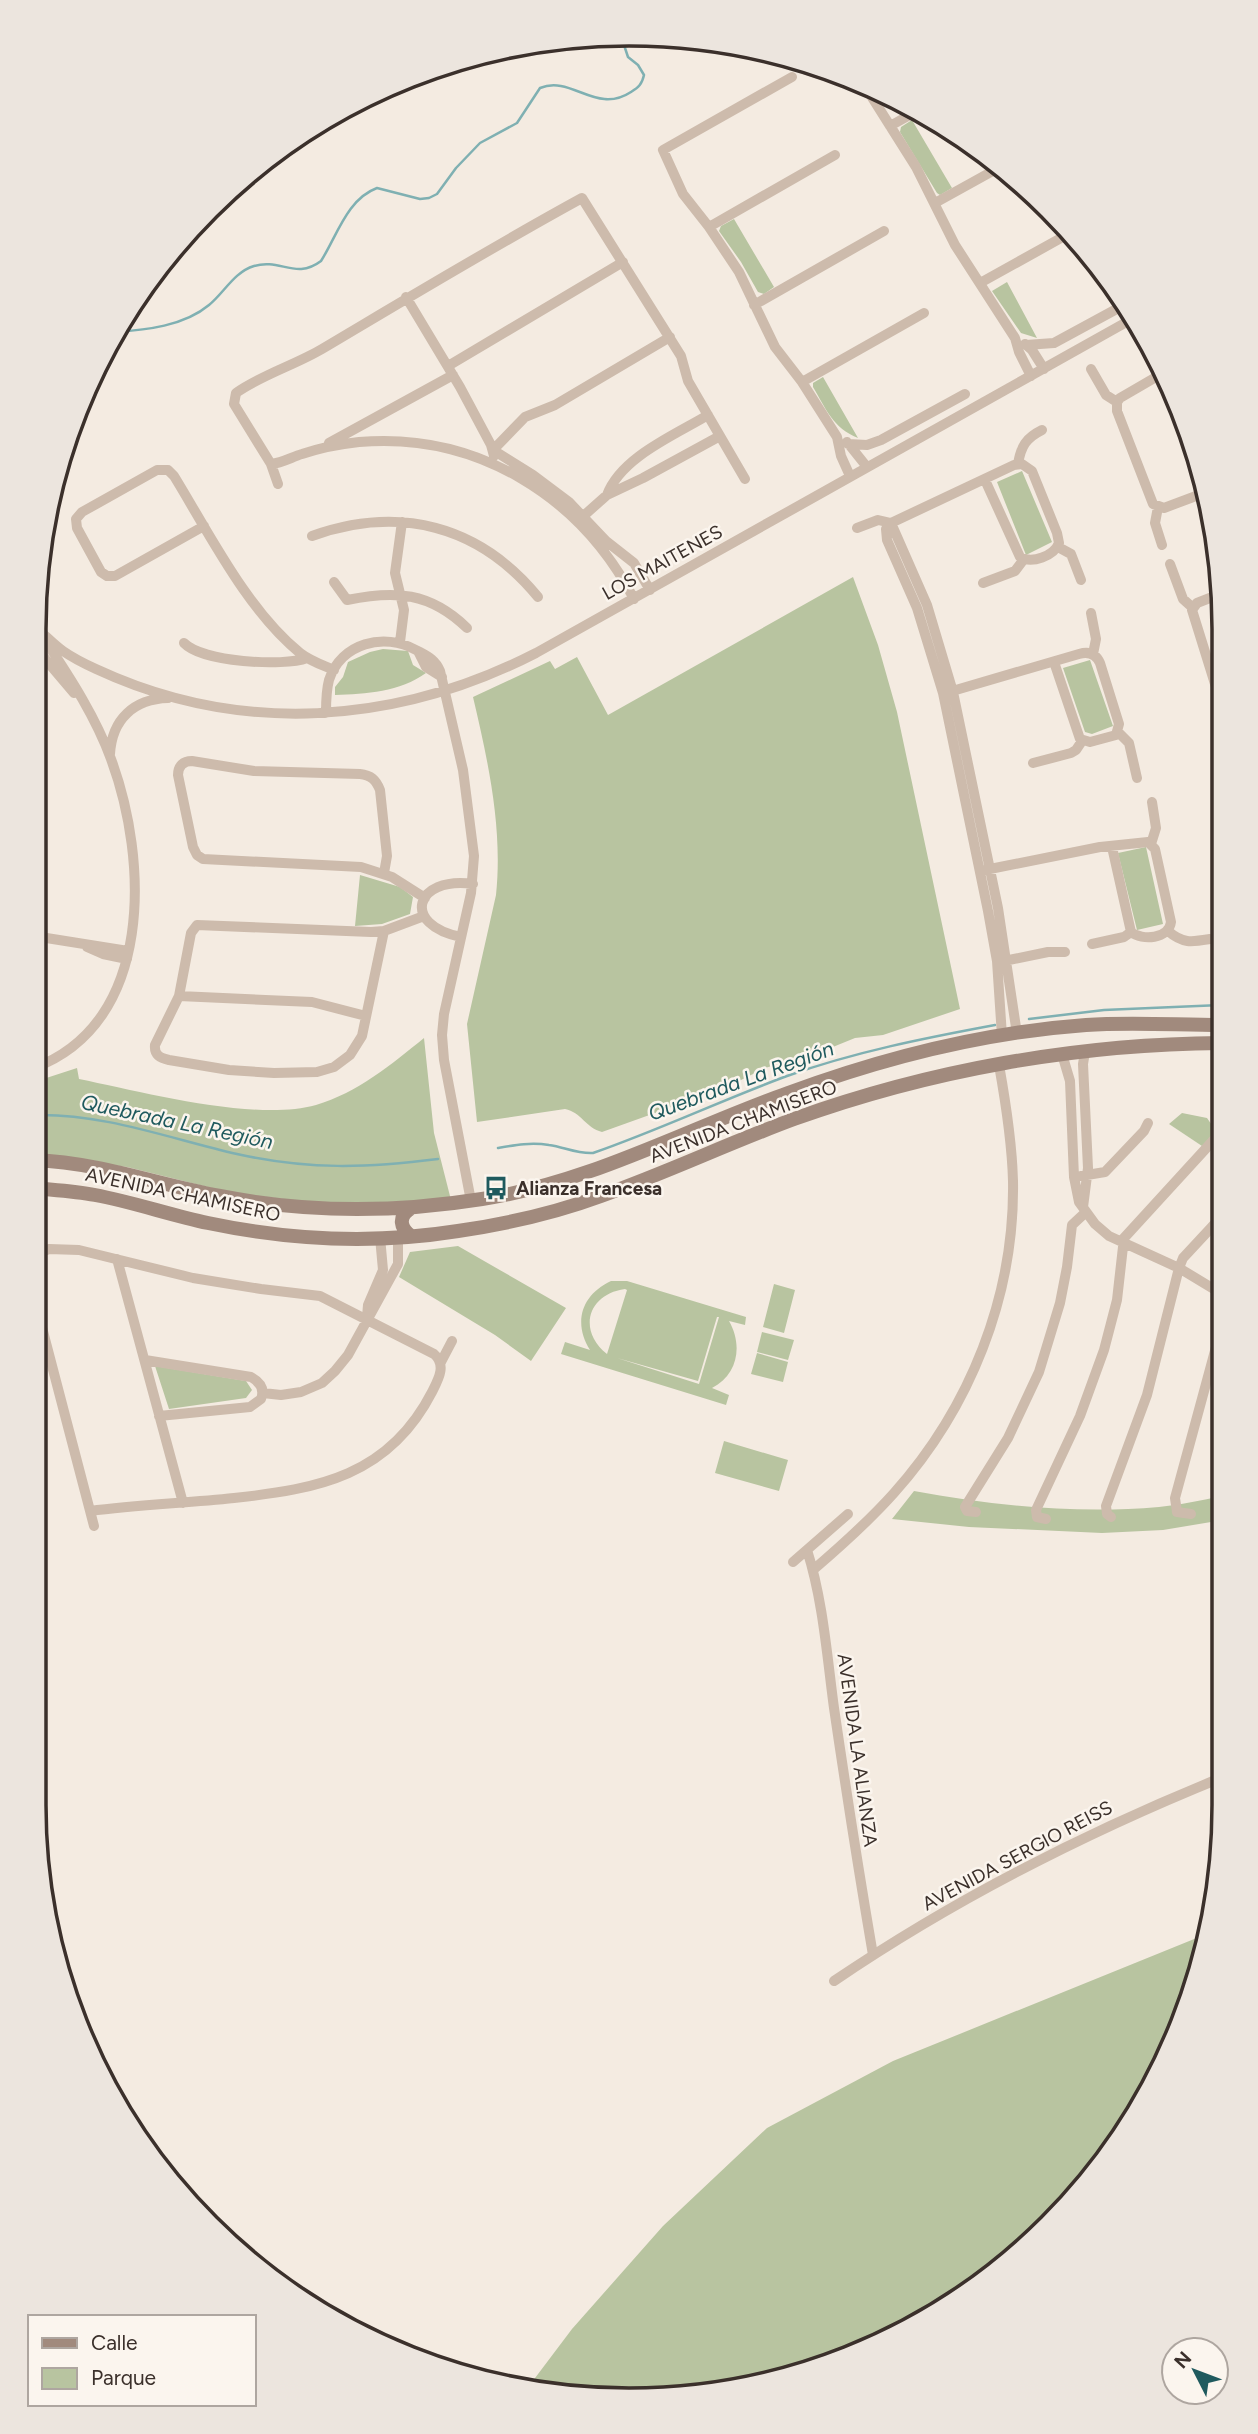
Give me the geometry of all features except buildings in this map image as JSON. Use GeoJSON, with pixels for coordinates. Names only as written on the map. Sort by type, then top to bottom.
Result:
{"type":"FeatureCollection","features":[{"type":"Feature","properties":{"kind":"street"},"geometry":{"type":"LineString","coordinates":[[792,77],[663,150],[683,194],[735,266],[775,347],[802,382],[837,437],[841,456],[850,476]]}},
{"type":"Feature","properties":{"kind":"street"},"geometry":{"type":"LineString","coordinates":[[874,100],[935,203],[955,245],[1015,338],[1031,376]]}},
{"type":"Feature","properties":{"kind":"street"},"geometry":{"type":"LineString","coordinates":[[890,126],[907,117]]}},
{"type":"Feature","properties":{"kind":"street"},"geometry":{"type":"LineString","coordinates":[[709,227],[835,155]]}},
{"type":"Feature","properties":{"kind":"street"},"geometry":{"type":"LineString","coordinates":[[935,203],[991,172]]}},
{"type":"Feature","properties":{"kind":"street"},"geometry":{"type":"LineString","coordinates":[[278,484],[271,464],[234,404],[236,393],[311,355],[406,297],[462,268],[582,198],[670,337],[685,363],[688,381],[745,479]]}},
{"type":"Feature","properties":{"kind":"street"},"geometry":{"type":"LineString","coordinates":[[754,305],[884,231]]}},
{"type":"Feature","properties":{"kind":"street"},"geometry":{"type":"LineString","coordinates":[[981,283],[1062,238]]}},
{"type":"Feature","properties":{"kind":"street"},"geometry":{"type":"LineString","coordinates":[[316,450],[356,430],[622,262]]}},
{"type":"Feature","properties":{"kind":"street"},"geometry":{"type":"LineString","coordinates":[[406,297],[493,450],[494,463]]}},
{"type":"Feature","properties":{"kind":"street"},"geometry":{"type":"LineString","coordinates":[[1026,345],[1055,343],[1117,309]]}},
{"type":"Feature","properties":{"kind":"street"},"geometry":{"type":"LineString","coordinates":[[802,382],[924,313]]}},
{"type":"Feature","properties":{"kind":"street","name":"LOS MAITENES"},"geometry":{"type":"LineString","coordinates":[[46,636],[63,652],[96,669],[174,698],[259,713],[326,713],[396,705],[446,691],[516,663],[1125,323]]}},
{"type":"Feature","properties":{"kind":"street"},"geometry":{"type":"LineString","coordinates":[[493,450],[525,417],[555,405],[670,337]]}},
{"type":"Feature","properties":{"kind":"street"},"geometry":{"type":"LineString","coordinates":[[1015,338],[1032,351],[1044,369]]}},
{"type":"Feature","properties":{"kind":"street"},"geometry":{"type":"LineString","coordinates":[[1091,369],[1106,395],[1117,402]]}},
{"type":"Feature","properties":{"kind":"street"},"geometry":{"type":"LineString","coordinates":[[1155,378],[1124,395],[1117,402],[1117,411],[1150,499],[1158,507],[1170,506],[1197,496]]}},
{"type":"Feature","properties":{"kind":"street"},"geometry":{"type":"LineString","coordinates":[[848,444],[867,444],[881,440],[965,394]]}},
{"type":"Feature","properties":{"kind":"street"},"geometry":{"type":"LineString","coordinates":[[607,495],[615,478],[626,466],[708,415]]}},
{"type":"Feature","properties":{"kind":"street"},"geometry":{"type":"LineString","coordinates":[[1018,464],[1027,439],[1042,429]]}},
{"type":"Feature","properties":{"kind":"street"},"geometry":{"type":"LineString","coordinates":[[355,442],[353,435],[356,430]]}},
{"type":"Feature","properties":{"kind":"street"},"geometry":{"type":"LineString","coordinates":[[580,518],[607,495],[720,436]]}},
{"type":"Feature","properties":{"kind":"street"},"geometry":{"type":"LineString","coordinates":[[837,437],[848,444],[867,467]]}},
{"type":"Feature","properties":{"kind":"street"},"geometry":{"type":"LineString","coordinates":[[271,464],[316,450],[355,442],[419,443],[456,450],[494,463],[537,487],[580,518],[613,563],[634,599]]}},
{"type":"Feature","properties":{"kind":"street"},"geometry":{"type":"LineString","coordinates":[[493,450],[551,487],[580,518],[634,563],[650,590]]}},
{"type":"Feature","properties":{"kind":"street"},"geometry":{"type":"LineString","coordinates":[[985,480],[1018,554],[1024,559],[1033,560],[1054,552],[1058,547],[1057,533],[1026,465],[1018,464],[891,523],[886,529],[887,540],[922,607],[948,692],[1002,961],[1010,1035]]}},
{"type":"Feature","properties":{"kind":"street"},"geometry":{"type":"LineString","coordinates":[[204,526],[110,577],[102,572],[76,522],[82,512],[160,469],[168,470],[256,606],[284,638],[307,658],[334,670]]}},
{"type":"Feature","properties":{"kind":"street"},"geometry":{"type":"LineString","coordinates":[[1158,507],[1154,519],[1162,545]]}},
{"type":"Feature","properties":{"kind":"street"},"geometry":{"type":"LineString","coordinates":[[858,528],[877,520],[891,523]]}},
{"type":"Feature","properties":{"kind":"street"},"geometry":{"type":"LineString","coordinates":[[400,642],[404,610],[395,573],[401,522]]}},
{"type":"Feature","properties":{"kind":"street"},"geometry":{"type":"LineString","coordinates":[[312,536],[358,523],[401,522],[447,531],[475,544],[509,567],[538,597]]}},
{"type":"Feature","properties":{"kind":"street"},"geometry":{"type":"LineString","coordinates":[[1058,547],[1071,554],[1081,580]]}},
{"type":"Feature","properties":{"kind":"street"},"geometry":{"type":"LineString","coordinates":[[984,583],[1015,571],[1024,559]]}},
{"type":"Feature","properties":{"kind":"street"},"geometry":{"type":"LineString","coordinates":[[1170,564],[1183,599],[1193,608],[1212,673]]}},
{"type":"Feature","properties":{"kind":"street"},"geometry":{"type":"LineString","coordinates":[[334,582],[347,600],[373,594],[400,594],[433,604],[454,616],[467,628]]}},
{"type":"Feature","properties":{"kind":"street"},"geometry":{"type":"LineString","coordinates":[[1193,608],[1197,603],[1211,597]]}},
{"type":"Feature","properties":{"kind":"street"},"geometry":{"type":"LineString","coordinates":[[1091,613],[1096,639],[1093,654]]}},
{"type":"Feature","properties":{"kind":"street"},"geometry":{"type":"LineString","coordinates":[[326,713],[327,688],[334,670],[351,651],[364,644],[378,641],[400,642],[418,650],[426,667],[442,677],[468,799],[474,856],[473,884],[444,1014],[442,1043],[471,1201]]}},
{"type":"Feature","properties":{"kind":"street"},"geometry":{"type":"LineString","coordinates":[[46,642],[74,685],[110,758],[125,806],[134,868],[134,906],[127,955],[113,999],[92,1028],[60,1055],[46,1062]]}},
{"type":"Feature","properties":{"kind":"street"},"geometry":{"type":"LineString","coordinates":[[184,643],[196,652],[236,659],[295,662],[307,658]]}},
{"type":"Feature","properties":{"kind":"street"},"geometry":{"type":"LineString","coordinates":[[948,692],[1083,653],[1093,654],[1100,663],[1119,724],[1118,732],[1111,737],[1082,741],[1076,733],[1054,662]]}},
{"type":"Feature","properties":{"kind":"street"},"geometry":{"type":"LineString","coordinates":[[46,660],[81,701]]}},
{"type":"Feature","properties":{"kind":"street","name":"LOS MAITENES"},"geometry":{"type":"LineString","coordinates":[[110,758],[114,732],[127,713],[146,701],[174,698]]}},
{"type":"Feature","properties":{"kind":"street"},"geometry":{"type":"LineString","coordinates":[[1118,732],[1129,743],[1137,778]]}},
{"type":"Feature","properties":{"kind":"street"},"geometry":{"type":"LineString","coordinates":[[1033,763],[1071,753],[1082,741]]}},
{"type":"Feature","properties":{"kind":"street"},"geometry":{"type":"LineString","coordinates":[[384,873],[387,856],[380,790],[376,782],[367,775],[254,771],[192,761],[180,767],[178,775],[193,847],[203,859],[353,867],[384,873],[425,898]]}},
{"type":"Feature","properties":{"kind":"street"},"geometry":{"type":"LineString","coordinates":[[1151,844],[1156,828],[1152,802]]}},
{"type":"Feature","properties":{"kind":"street"},"geometry":{"type":"LineString","coordinates":[[985,870],[1100,846],[1112,847],[1142,841],[1151,844],[1155,849],[1171,922],[1168,931],[1158,936],[1138,936],[1131,932],[1112,847]]}},
{"type":"Feature","properties":{"kind":"street"},"geometry":{"type":"LineString","coordinates":[[461,937],[439,931],[430,925],[424,916],[425,898],[430,891],[442,884],[473,884]]}},
{"type":"Feature","properties":{"kind":"street"},"geometry":{"type":"LineString","coordinates":[[384,931],[362,1036],[345,1059],[327,1070],[295,1073],[229,1070],[169,1060],[156,1053],[155,1045],[179,996],[191,933],[197,925],[384,931],[424,916]]}},
{"type":"Feature","properties":{"kind":"street"},"geometry":{"type":"LineString","coordinates":[[1168,931],[1186,942],[1210,939]]}},
{"type":"Feature","properties":{"kind":"street"},"geometry":{"type":"LineString","coordinates":[[1092,944],[1124,937],[1131,932]]}},
{"type":"Feature","properties":{"kind":"street"},"geometry":{"type":"LineString","coordinates":[[46,938],[127,955]]}},
{"type":"Feature","properties":{"kind":"street"},"geometry":{"type":"LineString","coordinates":[[1002,961],[1065,951]]}},
{"type":"Feature","properties":{"kind":"street"},"geometry":{"type":"LineString","coordinates":[[179,996],[312,1002],[366,1016]]}},
{"type":"Feature","properties":{"kind":"street","name":"AVENIDA CHAMISERO"},"geometry":{"type":"LineString","coordinates":[[46,1161],[112,1169],[218,1196],[269,1204],[333,1210],[410,1209],[516,1193],[566,1179],[760,1103],[834,1077],[908,1056],[1010,1035],[1084,1025],[1212,1025]]}},
{"type":"Feature","properties":{"kind":"street"},"geometry":{"type":"LineString","coordinates":[[1132,1046],[1138,1035],[1134,1025]]}},
{"type":"Feature","properties":{"kind":"street","name":"AVENIDA CHAMISERO"},"geometry":{"type":"LineString","coordinates":[[46,1189],[96,1195],[190,1219],[257,1232],[316,1237],[404,1237],[475,1228],[567,1207],[610,1193],[776,1126],[831,1107],[932,1079],[1062,1054],[1132,1046],[1212,1043]]}},
{"type":"Feature","properties":{"kind":"street"},"geometry":{"type":"LineString","coordinates":[[976,1512],[967,1511],[965,1507],[1009,1438],[1039,1372],[1060,1303],[1072,1225],[1085,1209],[1088,1157],[1083,1064],[1085,1052]]}},
{"type":"Feature","properties":{"kind":"street"},"geometry":{"type":"LineString","coordinates":[[1062,1054],[1070,1081],[1076,1194],[1085,1209],[1099,1228],[1123,1243],[1179,1268],[1212,1288]]}},
{"type":"Feature","properties":{"kind":"street"},"geometry":{"type":"LineString","coordinates":[[813,1570],[881,1507],[919,1464],[953,1411],[982,1350],[1003,1284],[1012,1223],[1011,1144],[999,1065]]}},
{"type":"Feature","properties":{"kind":"street"},"geometry":{"type":"LineString","coordinates":[[1074,1177],[1105,1172],[1144,1131],[1148,1123]]}},
{"type":"Feature","properties":{"kind":"street"},"geometry":{"type":"LineString","coordinates":[[1046,1518],[1037,1517],[1036,1510],[1080,1416],[1104,1350],[1119,1288],[1123,1243],[1130,1231],[1212,1142]]}},
{"type":"Feature","properties":{"kind":"street"},"geometry":{"type":"LineString","coordinates":[[263,1393],[289,1395],[308,1390],[322,1383],[348,1356],[398,1265],[404,1237],[401,1221],[410,1209]]}},
{"type":"Feature","properties":{"kind":"street"},"geometry":{"type":"LineString","coordinates":[[1111,1517],[1107,1514],[1106,1506],[1147,1395],[1179,1268],[1183,1258],[1212,1227]]}},
{"type":"Feature","properties":{"kind":"street"},"geometry":{"type":"LineString","coordinates":[[367,1318],[368,1305],[383,1274],[380,1237]]}},
{"type":"Feature","properties":{"kind":"street"},"geometry":{"type":"LineString","coordinates":[[46,1250],[61,1248],[233,1285],[320,1296],[434,1354],[441,1362]]}},
{"type":"Feature","properties":{"kind":"street"},"geometry":{"type":"LineString","coordinates":[[117,1259],[183,1503]]}},
{"type":"Feature","properties":{"kind":"street"},"geometry":{"type":"LineString","coordinates":[[90,1511],[296,1490],[331,1481],[353,1471],[385,1450],[412,1422],[433,1390],[441,1362],[453,1340]]}},
{"type":"Feature","properties":{"kind":"street"},"geometry":{"type":"LineString","coordinates":[[46,1343],[94,1526]]}},
{"type":"Feature","properties":{"kind":"street"},"geometry":{"type":"LineString","coordinates":[[145,1360],[251,1377],[260,1384],[263,1393],[259,1402],[250,1407],[159,1416]]}},
{"type":"Feature","properties":{"kind":"street"},"geometry":{"type":"LineString","coordinates":[[1191,1514],[1177,1512],[1175,1498],[1212,1362]]}},
{"type":"Feature","properties":{"kind":"street"},"geometry":{"type":"LineString","coordinates":[[793,1562],[848,1514]]}},
{"type":"Feature","properties":{"kind":"street","name":"AVENIDA LA ALIANZA"},"geometry":{"type":"LineString","coordinates":[[807,1550],[813,1570],[873,1955]]}},
{"type":"Feature","properties":{"kind":"street","name":"AVENIDA SERGIO REISS"},"geometry":{"type":"LineString","coordinates":[[834,1981],[972,1896],[1055,1852],[1140,1811],[1212,1782]]}},
{"type":"Feature","properties":{"kind":"green space"},"geometry":{"type":"Polygon","coordinates":[[[912,120],[952,188],[940,195],[900,132],[901,127],[912,120]]]}},
{"type":"Feature","properties":{"kind":"green space"},"geometry":{"type":"Polygon","coordinates":[[[734,219],[774,287],[764,294],[758,292],[719,231],[721,226],[734,219]]]}},
{"type":"Feature","properties":{"kind":"green space"},"geometry":{"type":"Polygon","coordinates":[[[1007,282],[1037,338],[1021,333],[992,291],[1007,282]]]}},
{"type":"Feature","properties":{"kind":"green space"},"geometry":{"type":"Polygon","coordinates":[[[823,377],[858,438],[842,429],[822,403],[813,383],[823,377]]]}},
{"type":"Feature","properties":{"kind":"green space"},"geometry":{"type":"Polygon","coordinates":[[[1022,471],[1052,542],[1026,555],[997,482],[1022,471]]]}},
{"type":"Feature","properties":{"kind":"green space"},"geometry":{"type":"Polygon","coordinates":[[[853,577],[878,645],[897,712],[960,1009],[883,1035],[855,1038],[823,1051],[765,1068],[733,1084],[697,1094],[669,1108],[602,1132],[565,1109],[477,1122],[467,1024],[496,895],[498,870],[496,820],[489,770],[473,697],[550,661],[555,669],[577,657],[608,715],[853,577]]]}},
{"type":"Feature","properties":{"kind":"green space"},"geometry":{"type":"Polygon","coordinates":[[[383,649],[408,651],[413,665],[426,673],[394,688],[371,693],[335,695],[335,687],[343,677],[348,662],[383,649]]]}},
{"type":"Feature","properties":{"kind":"green space"},"geometry":{"type":"Polygon","coordinates":[[[1090,660],[1113,726],[1092,734],[1085,732],[1063,668],[1090,660]]]}},
{"type":"Feature","properties":{"kind":"green space"},"geometry":{"type":"Polygon","coordinates":[[[1146,847],[1163,924],[1137,930],[1118,853],[1146,847]]]}},
{"type":"Feature","properties":{"kind":"green space"},"geometry":{"type":"Polygon","coordinates":[[[360,875],[400,887],[413,897],[410,914],[382,924],[355,926],[360,875]]]}},
{"type":"Feature","properties":{"kind":"green space"},"geometry":{"type":"Polygon","coordinates":[[[424,1038],[434,1133],[451,1200],[326,1204],[232,1193],[127,1167],[46,1156],[46,1078],[77,1068],[79,1079],[199,1103],[262,1110],[291,1109],[331,1100],[387,1067],[424,1038]]]}},
{"type":"Feature","properties":{"kind":"green space"},"geometry":{"type":"Polygon","coordinates":[[[1182,1113],[1207,1118],[1212,1125],[1212,1135],[1202,1146],[1169,1124],[1182,1113]]]}},
{"type":"Feature","properties":{"kind":"green space"},"geometry":{"type":"Polygon","coordinates":[[[458,1246],[566,1308],[531,1361],[495,1335],[399,1277],[410,1252],[458,1246]]]}},
{"type":"Feature","properties":{"kind":"green space"},"geometry":{"type":"Polygon","coordinates":[[[611,1281],[627,1281],[746,1317],[745,1325],[729,1321],[736,1340],[736,1359],[728,1375],[712,1388],[729,1395],[726,1405],[561,1354],[565,1342],[590,1350],[581,1320],[587,1302],[611,1281]],[[627,1290],[602,1298],[591,1314],[592,1334],[607,1354],[627,1290]],[[717,1317],[698,1381],[617,1358],[699,1384],[717,1317]]]}},
{"type":"Feature","properties":{"kind":"green space"},"geometry":{"type":"Polygon","coordinates":[[[774,1284],[795,1290],[784,1333],[763,1327],[774,1284]]]}},
{"type":"Feature","properties":{"kind":"green space"},"geometry":{"type":"Polygon","coordinates":[[[762,1332],[794,1340],[788,1360],[757,1352],[762,1332]]]}},
{"type":"Feature","properties":{"kind":"green space"},"geometry":{"type":"Polygon","coordinates":[[[757,1353],[788,1362],[783,1382],[751,1374],[757,1353]]]}},
{"type":"Feature","properties":{"kind":"green space"},"geometry":{"type":"Polygon","coordinates":[[[155,1366],[246,1381],[252,1390],[246,1398],[169,1409],[155,1366]]]}},
{"type":"Feature","properties":{"kind":"green space"},"geometry":{"type":"Polygon","coordinates":[[[724,1441],[788,1460],[779,1491],[715,1473],[724,1441]]]}},
{"type":"Feature","properties":{"kind":"green space"},"geometry":{"type":"Polygon","coordinates":[[[914,1491],[974,1501],[1097,1510],[1159,1507],[1212,1498],[1212,1522],[1163,1530],[1102,1533],[969,1527],[892,1519],[914,1491]]]}},
{"type":"Feature","properties":{"kind":"green space"},"geometry":{"type":"Polygon","coordinates":[[[1197,1938],[1182,1993],[1168,2028],[1134,2097],[1114,2129],[1068,2190],[1042,2218],[1014,2244],[953,2290],[921,2310],[852,2344],[817,2358],[743,2377],[705,2384],[629,2389],[533,2380],[572,2329],[663,2226],[767,2128],[893,2061],[1197,1938]]]}},
{"type":"Feature","properties":{"kind":"waterway"},"geometry":{"type":"LineString","coordinates":[[128,331],[152,328],[188,318],[209,305],[235,278],[254,266],[263,264],[304,269],[321,261],[350,209],[367,193],[377,188],[420,199],[437,194],[456,168],[480,143],[517,123],[540,88],[563,86],[607,99],[618,98],[631,92],[640,85],[644,75],[638,65],[628,57],[624,46]]}},
{"type":"Feature","properties":{"kind":"waterway","name":"Quebrada La Región"},"geometry":{"type":"LineString","coordinates":[[1029,1019],[1104,1010],[1212,1005]]}},
{"type":"Feature","properties":{"kind":"waterway","name":"Quebrada La Región"},"geometry":{"type":"LineString","coordinates":[[498,1148],[536,1144],[593,1153],[812,1067],[890,1046],[995,1025]]}},
{"type":"Feature","properties":{"kind":"waterway","name":"Quebrada La Región"},"geometry":{"type":"LineString","coordinates":[[46,1115],[86,1118],[137,1128],[237,1154],[288,1163],[362,1166],[438,1159]]}},
{"type":"Feature","properties":{"kind":"place","name":"Alianza Francesa"},"geometry":{"type":"Point","coordinates":[496,1188]}}]}
